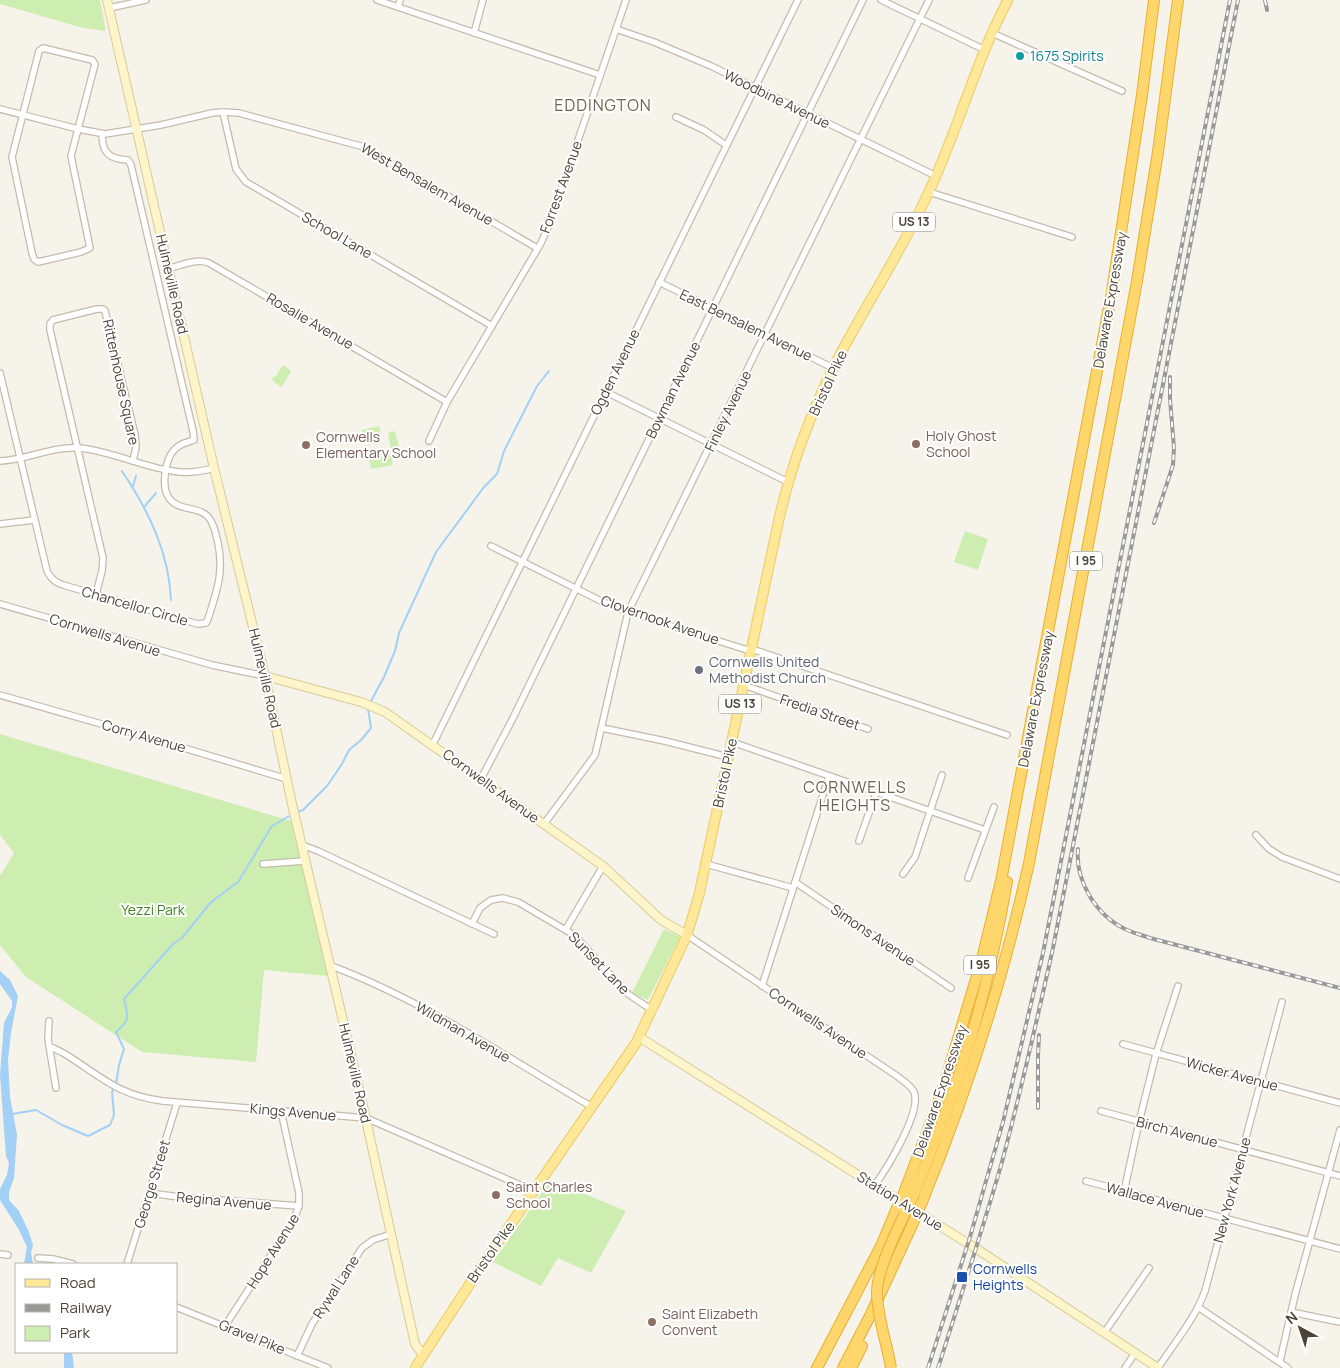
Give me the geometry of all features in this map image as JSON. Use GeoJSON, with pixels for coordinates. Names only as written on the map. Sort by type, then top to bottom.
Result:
{"type":"FeatureCollection","features":[{"type":"Feature","properties":{"kind":"highway","name":"Delaware Expressway"},"geometry":{"type":"LineString","coordinates":[[909,1193],[954,1089],[985,986],[998,932],[1029,768],[1030,731],[1112,291],[1154,0]]}},
{"type":"Feature","properties":{"kind":"highway","name":"Delaware Expressway"},"geometry":{"type":"LineString","coordinates":[[842,1368],[914,1223],[957,1112],[984,1034],[1013,933],[1029,863],[1137,281],[1158,152],[1178,0]]}},
{"type":"Feature","properties":{"kind":"highway"},"geometry":{"type":"LineString","coordinates":[[1173,41],[1184,0]]}},
{"type":"Feature","properties":{"kind":"highway"},"geometry":{"type":"LineString","coordinates":[[817,1368],[881,1246],[898,1208],[909,1193]]}},
{"type":"Feature","properties":{"kind":"highway"},"geometry":{"type":"LineString","coordinates":[[891,1368],[878,1305],[877,1285],[909,1193]]}},
{"type":"Feature","properties":{"kind":"highway"},"geometry":{"type":"LineString","coordinates":[[851,1368],[880,1309],[890,1274]]}},
{"type":"Feature","properties":{"kind":"main road","name":"Bristol Pike"},"geometry":{"type":"LineString","coordinates":[[415,1368],[475,1276],[639,1038],[687,935],[697,905],[788,482],[806,429],[834,368],[929,192],[985,50],[1008,0]]}},
{"type":"Feature","properties":{"kind":"main road","name":"Hulmeville Road"},"geometry":{"type":"LineString","coordinates":[[108,4],[214,468],[265,676],[305,861],[366,1118],[415,1344],[423,1355]]}},
{"type":"Feature","properties":{"kind":"main road","name":"Cornwells Avenue"},"geometry":{"type":"LineString","coordinates":[[265,676],[370,705],[394,717],[602,866],[661,920],[687,935]]}},
{"type":"Feature","properties":{"kind":"main road","name":"Station Avenue"},"geometry":{"type":"LineString","coordinates":[[639,1038],[980,1251],[1158,1368]]}},
{"type":"Feature","properties":{"kind":"street"},"geometry":{"type":"LineString","coordinates":[[108,4],[146,0]]}},
{"type":"Feature","properties":{"kind":"street"},"geometry":{"type":"LineString","coordinates":[[376,0],[600,75]]}},
{"type":"Feature","properties":{"kind":"street"},"geometry":{"type":"LineString","coordinates":[[398,7],[400,0]]}},
{"type":"Feature","properties":{"kind":"street"},"geometry":{"type":"LineString","coordinates":[[474,32],[483,0]]}},
{"type":"Feature","properties":{"kind":"street","name":"Forrest Avenue"},"geometry":{"type":"LineString","coordinates":[[429,441],[447,402],[549,225],[626,0]]}},
{"type":"Feature","properties":{"kind":"street","name":"Ogden Avenue"},"geometry":{"type":"LineString","coordinates":[[433,744],[798,0]]}},
{"type":"Feature","properties":{"kind":"street","name":"Bowman Avenue"},"geometry":{"type":"LineString","coordinates":[[481,779],[863,0]]}},
{"type":"Feature","properties":{"kind":"street"},"geometry":{"type":"LineString","coordinates":[[881,0],[985,50]]}},
{"type":"Feature","properties":{"kind":"street","name":"Finley Avenue"},"geometry":{"type":"LineString","coordinates":[[544,824],[595,755],[628,612],[929,0]]}},
{"type":"Feature","properties":{"kind":"street","name":"Woodbine Avenue"},"geometry":{"type":"LineString","coordinates":[[616,29],[671,49],[936,176]]}},
{"type":"Feature","properties":{"kind":"street"},"geometry":{"type":"LineString","coordinates":[[992,34],[1122,91]]}},
{"type":"Feature","properties":{"kind":"street"},"geometry":{"type":"LineString","coordinates":[[46,48],[92,60],[95,64],[72,151],[72,163],[90,248],[81,252],[36,261],[32,253],[12,163],[12,151],[22,114],[41,49],[46,48]]}},
{"type":"Feature","properties":{"kind":"street","name":"West Bensalem Avenue"},"geometry":{"type":"LineString","coordinates":[[0,109],[102,134],[136,130],[223,112],[239,113],[364,147],[537,248]]}},
{"type":"Feature","properties":{"kind":"street","name":"School Lane"},"geometry":{"type":"LineString","coordinates":[[223,112],[236,169],[246,182],[492,326]]}},
{"type":"Feature","properties":{"kind":"street"},"geometry":{"type":"LineString","coordinates":[[676,117],[704,130],[726,144]]}},
{"type":"Feature","properties":{"kind":"street","name":"Chancellor Circle"},"geometry":{"type":"LineString","coordinates":[[0,373],[46,571],[52,579],[63,585],[198,624],[204,624],[217,592],[221,570],[220,556],[214,528],[210,519],[200,511],[179,506],[169,498],[164,486],[169,458],[174,450],[194,440],[131,165],[128,160],[117,159],[109,155],[103,146],[102,134]]}},
{"type":"Feature","properties":{"kind":"street"},"geometry":{"type":"LineString","coordinates":[[929,192],[1072,237]]}},
{"type":"Feature","properties":{"kind":"street","name":"Rosalie Avenue"},"geometry":{"type":"LineString","coordinates":[[168,269],[202,261],[210,263],[447,402]]}},
{"type":"Feature","properties":{"kind":"street","name":"East Bensalem Avenue"},"geometry":{"type":"LineString","coordinates":[[659,282],[834,368]]}},
{"type":"Feature","properties":{"kind":"street","name":"Rittenhouse Square"},"geometry":{"type":"LineString","coordinates":[[78,448],[50,324],[59,318],[102,309],[105,311],[108,320],[135,436],[136,446],[133,461]]}},
{"type":"Feature","properties":{"kind":"street"},"geometry":{"type":"LineString","coordinates":[[606,392],[788,482]]}},
{"type":"Feature","properties":{"kind":"street"},"geometry":{"type":"LineString","coordinates":[[0,460],[20,458],[58,449],[78,448],[99,451],[166,470],[186,472],[214,468]]}},
{"type":"Feature","properties":{"kind":"street"},"geometry":{"type":"LineString","coordinates":[[78,448],[103,558],[96,594]]}},
{"type":"Feature","properties":{"kind":"street"},"geometry":{"type":"LineString","coordinates":[[0,524],[34,520]]}},
{"type":"Feature","properties":{"kind":"street","name":"Clovernook Avenue"},"geometry":{"type":"LineString","coordinates":[[491,546],[628,612],[751,650],[1007,735]]}},
{"type":"Feature","properties":{"kind":"street","name":"Cornwells Avenue"},"geometry":{"type":"LineString","coordinates":[[0,604],[212,665],[265,676]]}},
{"type":"Feature","properties":{"kind":"street","name":"Fredia Street"},"geometry":{"type":"LineString","coordinates":[[744,686],[868,729]]}},
{"type":"Feature","properties":{"kind":"street","name":"Corry Avenue"},"geometry":{"type":"LineString","coordinates":[[0,695],[287,779]]}},
{"type":"Feature","properties":{"kind":"street"},"geometry":{"type":"LineString","coordinates":[[602,728],[728,757]]}},
{"type":"Feature","properties":{"kind":"street"},"geometry":{"type":"LineString","coordinates":[[732,742],[985,830]]}},
{"type":"Feature","properties":{"kind":"street"},"geometry":{"type":"LineString","coordinates":[[903,874],[915,857],[942,775]]}},
{"type":"Feature","properties":{"kind":"street"},"geometry":{"type":"LineString","coordinates":[[762,986],[829,776]]}},
{"type":"Feature","properties":{"kind":"street"},"geometry":{"type":"LineString","coordinates":[[858,841],[876,793]]}},
{"type":"Feature","properties":{"kind":"street"},"geometry":{"type":"LineString","coordinates":[[968,878],[994,807]]}},
{"type":"Feature","properties":{"kind":"street"},"geometry":{"type":"LineString","coordinates":[[1256,835],[1270,849],[1282,857],[1340,879]]}},
{"type":"Feature","properties":{"kind":"street"},"geometry":{"type":"LineString","coordinates":[[302,845],[494,934]]}},
{"type":"Feature","properties":{"kind":"street"},"geometry":{"type":"LineString","coordinates":[[264,864],[305,861]]}},
{"type":"Feature","properties":{"kind":"street","name":"Simons Avenue"},"geometry":{"type":"LineString","coordinates":[[706,864],[794,885],[951,988]]}},
{"type":"Feature","properties":{"kind":"street"},"geometry":{"type":"LineString","coordinates":[[566,929],[602,866]]}},
{"type":"Feature","properties":{"kind":"street","name":"Sunset Lane"},"geometry":{"type":"LineString","coordinates":[[472,924],[480,908],[493,899],[503,898],[518,902],[574,935],[631,996],[652,1010]]}},
{"type":"Feature","properties":{"kind":"street","name":"Cornwells Avenue"},"geometry":{"type":"LineString","coordinates":[[687,935],[908,1085],[914,1093],[915,1108],[904,1135],[875,1185]]}},
{"type":"Feature","properties":{"kind":"street","name":"Wildman Avenue"},"geometry":{"type":"LineString","coordinates":[[329,965],[448,1020],[496,1051],[592,1107]]}},
{"type":"Feature","properties":{"kind":"street"},"geometry":{"type":"LineString","coordinates":[[1124,1192],[1156,1054],[1178,986]]}},
{"type":"Feature","properties":{"kind":"street","name":"New York Avenue"},"geometry":{"type":"LineString","coordinates":[[1158,1368],[1198,1307],[1205,1291],[1282,1002]]}},
{"type":"Feature","properties":{"kind":"street"},"geometry":{"type":"LineString","coordinates":[[49,1021],[48,1039],[56,1088]]}},
{"type":"Feature","properties":{"kind":"street","name":"Wicker Avenue"},"geometry":{"type":"LineString","coordinates":[[1123,1044],[1340,1103]]}},
{"type":"Feature","properties":{"kind":"street","name":"Kings Avenue"},"geometry":{"type":"LineString","coordinates":[[50,1047],[65,1054],[110,1085],[144,1099],[366,1118],[534,1191]]}},
{"type":"Feature","properties":{"kind":"street","name":"George Street"},"geometry":{"type":"LineString","coordinates":[[127,1263],[177,1102]]}},
{"type":"Feature","properties":{"kind":"street","name":"Hope Avenue"},"geometry":{"type":"LineString","coordinates":[[225,1326],[294,1220],[299,1206],[299,1193],[281,1111]]}},
{"type":"Feature","properties":{"kind":"street","name":"Birch Avenue"},"geometry":{"type":"LineString","coordinates":[[1101,1111],[1340,1176]]}},
{"type":"Feature","properties":{"kind":"street"},"geometry":{"type":"LineString","coordinates":[[1280,1361],[1291,1312],[1340,1130]]}},
{"type":"Feature","properties":{"kind":"street","name":"Wallace Avenue"},"geometry":{"type":"LineString","coordinates":[[1086,1181],[1340,1249]]}},
{"type":"Feature","properties":{"kind":"street","name":"Regina Avenue"},"geometry":{"type":"LineString","coordinates":[[150,1193],[299,1206]]}},
{"type":"Feature","properties":{"kind":"street","name":"Rywal Lane"},"geometry":{"type":"LineString","coordinates":[[297,1356],[312,1324],[362,1248],[373,1240],[390,1234]]}},
{"type":"Feature","properties":{"kind":"street"},"geometry":{"type":"LineString","coordinates":[[0,1254],[8,1255]]}},
{"type":"Feature","properties":{"kind":"street"},"geometry":{"type":"LineString","coordinates":[[38,1258],[68,1263]]}},
{"type":"Feature","properties":{"kind":"street"},"geometry":{"type":"LineString","coordinates":[[1104,1333],[1149,1268]]}},
{"type":"Feature","properties":{"kind":"street"},"geometry":{"type":"LineString","coordinates":[[1198,1307],[1288,1368]]}},
{"type":"Feature","properties":{"kind":"street","name":"Gravel Pike"},"geometry":{"type":"LineString","coordinates":[[178,1308],[328,1368]]}},
{"type":"Feature","properties":{"kind":"street"},"geometry":{"type":"LineString","coordinates":[[1291,1312],[1340,1322]]}},
{"type":"Feature","properties":{"kind":"street"},"geometry":{"type":"LineString","coordinates":[[1125,1368],[1135,1353]]}},
{"type":"Feature","properties":{"kind":"green space"},"geometry":{"type":"Polygon","coordinates":[[[0,0],[100,0],[106,31],[83,28],[0,4],[0,0]]]}},
{"type":"Feature","properties":{"kind":"green space"},"geometry":{"type":"Polygon","coordinates":[[[283,365],[291,371],[282,387],[275,383],[272,378],[276,376],[283,365]]]}},
{"type":"Feature","properties":{"kind":"green space"},"geometry":{"type":"Polygon","coordinates":[[[379,426],[381,436],[364,440],[362,430],[379,426]]]}},
{"type":"Feature","properties":{"kind":"green space"},"geometry":{"type":"Polygon","coordinates":[[[395,431],[399,448],[391,449],[388,433],[395,431]]]}},
{"type":"Feature","properties":{"kind":"green space"},"geometry":{"type":"Polygon","coordinates":[[[391,455],[393,465],[371,469],[369,459],[391,455]]]}},
{"type":"Feature","properties":{"kind":"green space"},"geometry":{"type":"Polygon","coordinates":[[[965,531],[988,539],[978,570],[954,562],[965,531]]]}},
{"type":"Feature","properties":{"kind":"green space","name":"Yezzi Park"},"geometry":{"type":"Polygon","coordinates":[[[0,734],[291,821],[328,976],[264,970],[256,1062],[142,1052],[26,977],[0,945],[0,876],[14,853],[0,835],[0,734]]]}},
{"type":"Feature","properties":{"kind":"green space"},"geometry":{"type":"Polygon","coordinates":[[[664,929],[680,937],[648,1000],[632,993],[664,929]]]}},
{"type":"Feature","properties":{"kind":"green space"},"geometry":{"type":"Polygon","coordinates":[[[551,1180],[626,1211],[591,1273],[558,1258],[541,1286],[493,1262],[551,1180]]]}},
{"type":"Feature","properties":{"kind":"water"},"geometry":{"type":"Polygon","coordinates":[[[0,971],[10,980],[18,996],[8,1060],[10,1097],[17,1135],[14,1178],[9,1192],[9,1200],[19,1211],[29,1232],[33,1245],[31,1252],[33,1263],[24,1263],[27,1247],[19,1230],[0,1200],[0,1189],[7,1175],[9,1163],[6,1156],[0,1075],[4,1023],[12,1007],[12,1001],[0,984],[0,971]]]}},
{"type":"Feature","properties":{"kind":"water"},"geometry":{"type":"Polygon","coordinates":[[[64,1353],[72,1353],[74,1368],[64,1368],[64,1353]]]}},
{"type":"Feature","properties":{"kind":"waterway"},"geometry":{"type":"LineString","coordinates":[[370,703],[384,677],[395,651],[399,633],[436,552],[484,487],[497,474],[504,451],[537,386],[549,371]]}},
{"type":"Feature","properties":{"kind":"waterway"},"geometry":{"type":"LineString","coordinates":[[122,471],[156,532],[166,565],[171,600]]}},
{"type":"Feature","properties":{"kind":"waterway"},"geometry":{"type":"LineString","coordinates":[[133,486],[136,476]]}},
{"type":"Feature","properties":{"kind":"waterway"},"geometry":{"type":"LineString","coordinates":[[145,506],[156,493]]}},
{"type":"Feature","properties":{"kind":"waterway"},"geometry":{"type":"LineString","coordinates":[[297,812],[303,810],[327,786],[349,750],[371,728],[368,708]]}},
{"type":"Feature","properties":{"kind":"waterway"},"geometry":{"type":"LineString","coordinates":[[116,1084],[124,1049],[116,1032],[124,1024],[127,1017],[124,999],[174,943],[182,938],[211,902],[238,882],[272,826],[293,814]]}},
{"type":"Feature","properties":{"kind":"waterway"},"geometry":{"type":"LineString","coordinates":[[12,1114],[36,1110],[62,1125],[88,1136],[110,1125],[114,1115],[112,1092],[114,1088]]}},
{"type":"Feature","properties":{"kind":"railway"},"geometry":{"type":"LineString","coordinates":[[928,1368],[970,1237],[1003,1122],[1043,953],[1230,0]]}},
{"type":"Feature","properties":{"kind":"railway"},"geometry":{"type":"LineString","coordinates":[[938,1368],[1002,1162],[1053,948],[1238,0]]}},
{"type":"Feature","properties":{"kind":"railway"},"geometry":{"type":"LineString","coordinates":[[1265,0],[1267,10]]}},
{"type":"Feature","properties":{"kind":"railway"},"geometry":{"type":"LineString","coordinates":[[1154,523],[1173,465],[1174,448],[1170,377]]}},
{"type":"Feature","properties":{"kind":"railway"},"geometry":{"type":"LineString","coordinates":[[1078,849],[1080,873],[1090,896],[1105,915],[1125,929],[1150,938],[1340,988]]}},
{"type":"Feature","properties":{"kind":"railway"},"geometry":{"type":"LineString","coordinates":[[1038,1108],[1039,1035]]}},
{"type":"Feature","properties":{"kind":"place","name":"1675 Spirits"},"geometry":{"type":"Point","coordinates":[1020,56]}},
{"type":"Feature","properties":{"kind":"place","name":"Holy Ghost School"},"geometry":{"type":"Point","coordinates":[916,444]}},
{"type":"Feature","properties":{"kind":"place","name":"Cornwells Elementary School"},"geometry":{"type":"Point","coordinates":[306,445]}},
{"type":"Feature","properties":{"kind":"place","name":"Cornwells United Methodist Church"},"geometry":{"type":"Point","coordinates":[699,670]}},
{"type":"Feature","properties":{"kind":"place","name":"Saint Charles School"},"geometry":{"type":"Point","coordinates":[496,1195]}},
{"type":"Feature","properties":{"kind":"place","name":"Cornwells Heights"},"geometry":{"type":"Point","coordinates":[962,1277]}},
{"type":"Feature","properties":{"kind":"place","name":"Saint Elizabeth Convent"},"geometry":{"type":"Point","coordinates":[652,1322]}},
{"type":"Feature","properties":{"kind":"district","name":"EDDINGTON"},"geometry":{"type":"Point","coordinates":[603,105]}},
{"type":"Feature","properties":{"kind":"district","name":"CORNWELLS HEIGHTS"},"geometry":{"type":"Point","coordinates":[855,796]}}]}
